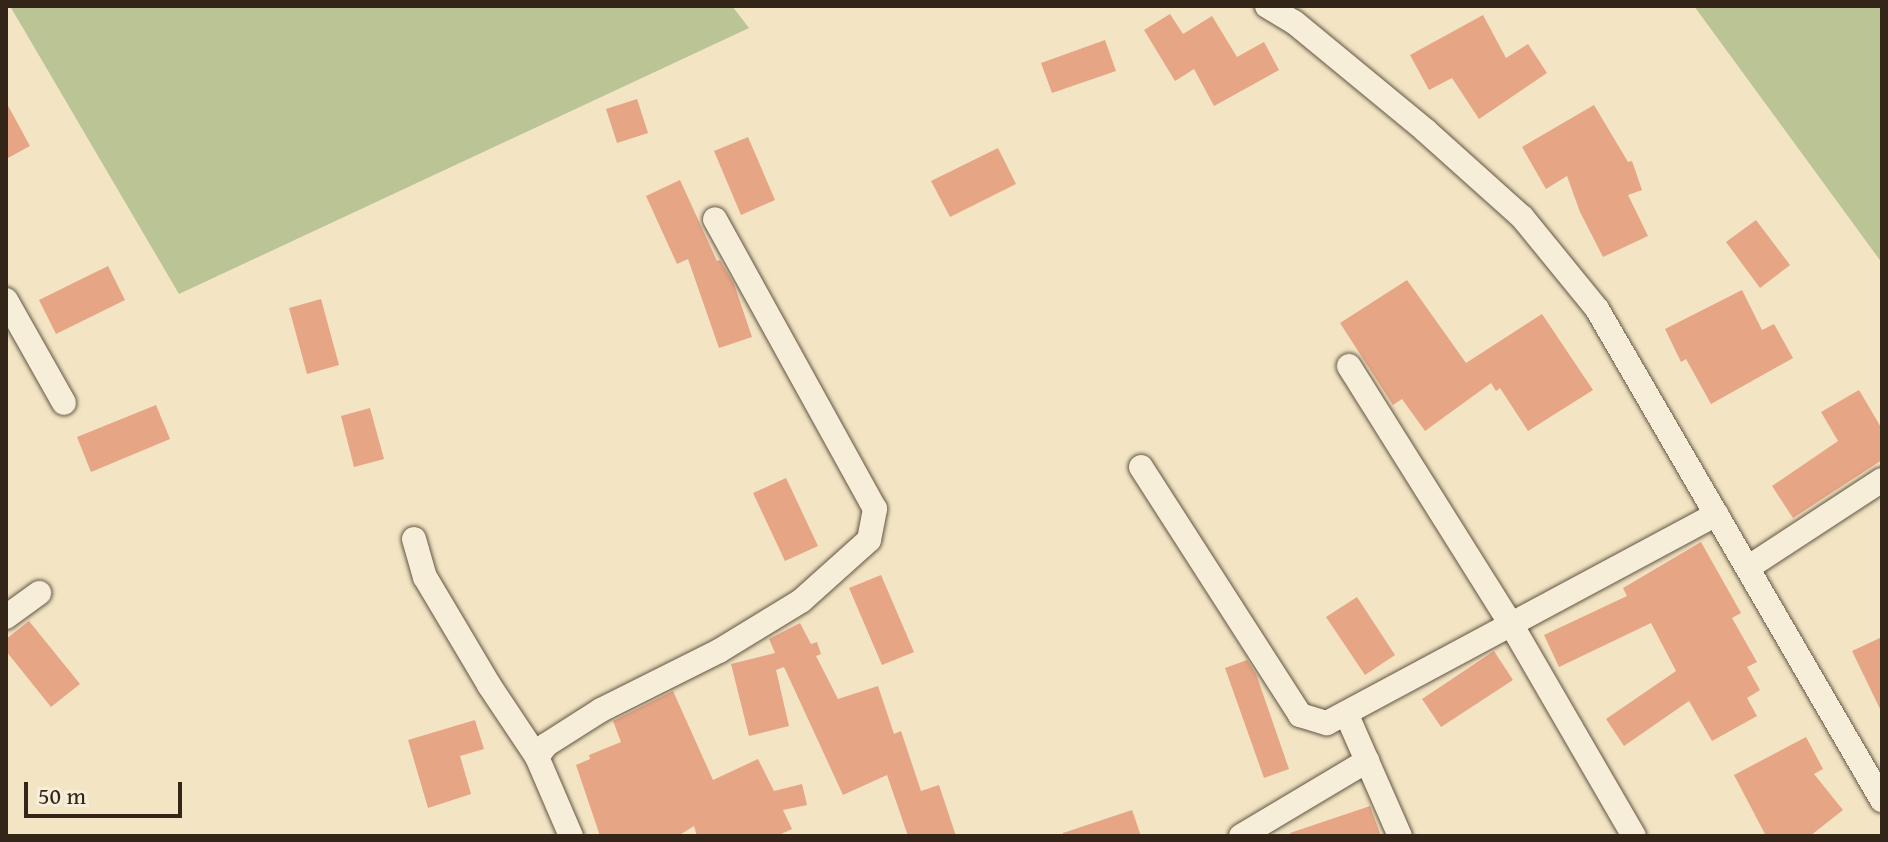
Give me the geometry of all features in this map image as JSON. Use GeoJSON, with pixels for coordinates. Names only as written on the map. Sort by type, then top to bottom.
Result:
{"type":"FeatureCollection","features":[{"type":"Feature","properties":{"kind":"street"},"geometry":{"type":"LineString","coordinates":[[1267,6],[1294,22],[1426,131],[1522,217],[1597,309],[1882,800]]}},
{"type":"Feature","properties":{"kind":"street"},"geometry":{"type":"LineString","coordinates":[[537,757],[546,745],[601,710],[719,651],[801,601],[869,540],[875,509],[715,219]]}},
{"type":"Feature","properties":{"kind":"street"},"geometry":{"type":"LineString","coordinates":[[8,311],[64,403]]}},
{"type":"Feature","properties":{"kind":"street"},"geometry":{"type":"LineString","coordinates":[[1349,366],[1511,624],[1634,836]]}},
{"type":"Feature","properties":{"kind":"street"},"geometry":{"type":"LineString","coordinates":[[1141,467],[1300,715],[1327,723],[1717,514]]}},
{"type":"Feature","properties":{"kind":"street"},"geometry":{"type":"LineString","coordinates":[[1749,567],[1882,480]]}},
{"type":"Feature","properties":{"kind":"street"},"geometry":{"type":"LineString","coordinates":[[414,539],[425,577],[489,685],[537,757],[571,836]]}},
{"type":"Feature","properties":{"kind":"street"},"geometry":{"type":"LineString","coordinates":[[6,617],[39,593]]}},
{"type":"Feature","properties":{"kind":"street"},"geometry":{"type":"LineString","coordinates":[[1346,713],[1400,836]]}},
{"type":"Feature","properties":{"kind":"street"},"geometry":{"type":"LineString","coordinates":[[1241,836],[1367,761]]}},
{"type":"Feature","properties":{"kind":"green space"},"geometry":{"type":"Polygon","coordinates":[[[10,6],[732,6],[749,28],[179,294],[10,6]]]}},
{"type":"Feature","properties":{"kind":"green space"},"geometry":{"type":"Polygon","coordinates":[[[1694,6],[1882,6],[1882,263],[1694,6]]]}},
{"type":"Feature","properties":{"kind":"building"},"geometry":{"type":"Polygon","coordinates":[[[1170,14],[1183,34],[1212,16],[1237,57],[1264,42],[1279,70],[1214,106],[1194,69],[1175,81],[1144,30],[1170,14]]]}},
{"type":"Feature","properties":{"kind":"building"},"geometry":{"type":"Polygon","coordinates":[[[1483,15],[1506,58],[1528,44],[1547,73],[1479,119],[1452,78],[1429,90],[1410,55],[1483,15]]]}},
{"type":"Feature","properties":{"kind":"building"},"geometry":{"type":"Polygon","coordinates":[[[1105,40],[1116,71],[1052,93],[1041,63],[1105,40]]]}},
{"type":"Feature","properties":{"kind":"building"},"geometry":{"type":"Polygon","coordinates":[[[637,99],[648,133],[617,143],[606,109],[637,99]]]}},
{"type":"Feature","properties":{"kind":"building"},"geometry":{"type":"Polygon","coordinates":[[[6,102],[30,146],[6,159],[6,102]]]}},
{"type":"Feature","properties":{"kind":"building"},"geometry":{"type":"Polygon","coordinates":[[[1594,105],[1628,162],[1632,161],[1642,190],[1628,195],[1648,236],[1603,257],[1580,212],[1567,176],[1546,189],[1522,147],[1594,105]]]}},
{"type":"Feature","properties":{"kind":"building"},"geometry":{"type":"Polygon","coordinates":[[[748,137],[775,200],[741,215],[714,151],[748,137]]]}},
{"type":"Feature","properties":{"kind":"building"},"geometry":{"type":"Polygon","coordinates":[[[998,148],[1016,184],[950,217],[931,181],[998,148]]]}},
{"type":"Feature","properties":{"kind":"building"},"geometry":{"type":"Polygon","coordinates":[[[680,180],[717,261],[720,260],[734,284],[752,337],[719,348],[688,259],[677,264],[646,196],[680,180]]]}},
{"type":"Feature","properties":{"kind":"building"},"geometry":{"type":"Polygon","coordinates":[[[1756,220],[1790,265],[1760,288],[1726,242],[1756,220]]]}},
{"type":"Feature","properties":{"kind":"building"},"geometry":{"type":"Polygon","coordinates":[[[108,266],[125,300],[56,334],[39,300],[108,266]]]}},
{"type":"Feature","properties":{"kind":"building"},"geometry":{"type":"Polygon","coordinates":[[[1407,280],[1466,363],[1542,314],[1593,390],[1528,431],[1500,388],[1496,391],[1491,383],[1425,431],[1402,399],[1393,405],[1340,323],[1407,280]]]}},
{"type":"Feature","properties":{"kind":"building"},"geometry":{"type":"Polygon","coordinates":[[[1742,290],[1762,330],[1774,324],[1793,358],[1711,404],[1686,359],[1681,362],[1665,329],[1742,290]]]}},
{"type":"Feature","properties":{"kind":"building"},"geometry":{"type":"Polygon","coordinates":[[[321,299],[339,365],[307,374],[289,308],[321,299]]]}},
{"type":"Feature","properties":{"kind":"building"},"geometry":{"type":"Polygon","coordinates":[[[1859,390],[1882,429],[1882,460],[1793,518],[1772,486],[1838,441],[1821,412],[1859,390]]]}},
{"type":"Feature","properties":{"kind":"building"},"geometry":{"type":"Polygon","coordinates":[[[156,405],[170,439],[91,472],[77,437],[156,405]]]}},
{"type":"Feature","properties":{"kind":"building"},"geometry":{"type":"Polygon","coordinates":[[[370,408],[384,459],[354,467],[341,416],[370,408]]]}},
{"type":"Feature","properties":{"kind":"building"},"geometry":{"type":"Polygon","coordinates":[[[786,478],[818,546],[785,561],[753,493],[786,478]]]}},
{"type":"Feature","properties":{"kind":"building"},"geometry":{"type":"Polygon","coordinates":[[[1701,542],[1741,613],[1732,618],[1757,662],[1747,667],[1760,690],[1747,698],[1757,716],[1712,741],[1689,701],[1624,746],[1606,719],[1676,671],[1651,623],[1559,667],[1544,635],[1627,596],[1623,588],[1701,542]]]}},
{"type":"Feature","properties":{"kind":"building"},"geometry":{"type":"Polygon","coordinates":[[[881,575],[914,652],[882,665],[849,588],[881,575]]]}},
{"type":"Feature","properties":{"kind":"building"},"geometry":{"type":"Polygon","coordinates":[[[1357,597],[1395,655],[1365,675],[1326,617],[1357,597]]]}},
{"type":"Feature","properties":{"kind":"building"},"geometry":{"type":"Polygon","coordinates":[[[29,621],[80,684],[51,707],[6,651],[6,639],[29,621]]]}},
{"type":"Feature","properties":{"kind":"building"},"geometry":{"type":"Polygon","coordinates":[[[800,623],[811,644],[817,642],[821,654],[816,656],[838,699],[878,686],[894,734],[901,731],[921,791],[939,785],[956,836],[908,836],[887,775],[843,795],[784,667],[776,670],[789,726],[749,736],[731,664],[775,653],[769,639],[800,623]]]}},
{"type":"Feature","properties":{"kind":"building"},"geometry":{"type":"Polygon","coordinates":[[[1882,637],[1882,713],[1852,651],[1882,637]]]}},
{"type":"Feature","properties":{"kind":"building"},"geometry":{"type":"Polygon","coordinates":[[[1494,651],[1513,680],[1441,727],[1422,699],[1494,651]]]}},
{"type":"Feature","properties":{"kind":"building"},"geometry":{"type":"Polygon","coordinates":[[[1247,660],[1256,674],[1289,769],[1264,778],[1225,668],[1247,660]]]}},
{"type":"Feature","properties":{"kind":"building"},"geometry":{"type":"Polygon","coordinates":[[[673,691],[713,780],[758,759],[774,791],[802,784],[807,805],[783,810],[792,829],[777,836],[697,836],[694,826],[678,836],[600,836],[576,765],[590,759],[589,755],[621,742],[613,721],[673,691]]]}},
{"type":"Feature","properties":{"kind":"building"},"geometry":{"type":"Polygon","coordinates":[[[475,720],[484,749],[460,756],[471,794],[428,808],[408,740],[475,720]]]}},
{"type":"Feature","properties":{"kind":"building"},"geometry":{"type":"Polygon","coordinates":[[[1806,737],[1823,769],[1814,774],[1843,810],[1810,836],[1766,836],[1734,775],[1806,737]]]}},
{"type":"Feature","properties":{"kind":"building"},"geometry":{"type":"Polygon","coordinates":[[[1370,806],[1381,836],[1291,836],[1290,833],[1370,806]]]}},
{"type":"Feature","properties":{"kind":"building"},"geometry":{"type":"Polygon","coordinates":[[[1132,810],[1141,836],[1063,836],[1063,833],[1132,810]]]}}]}
